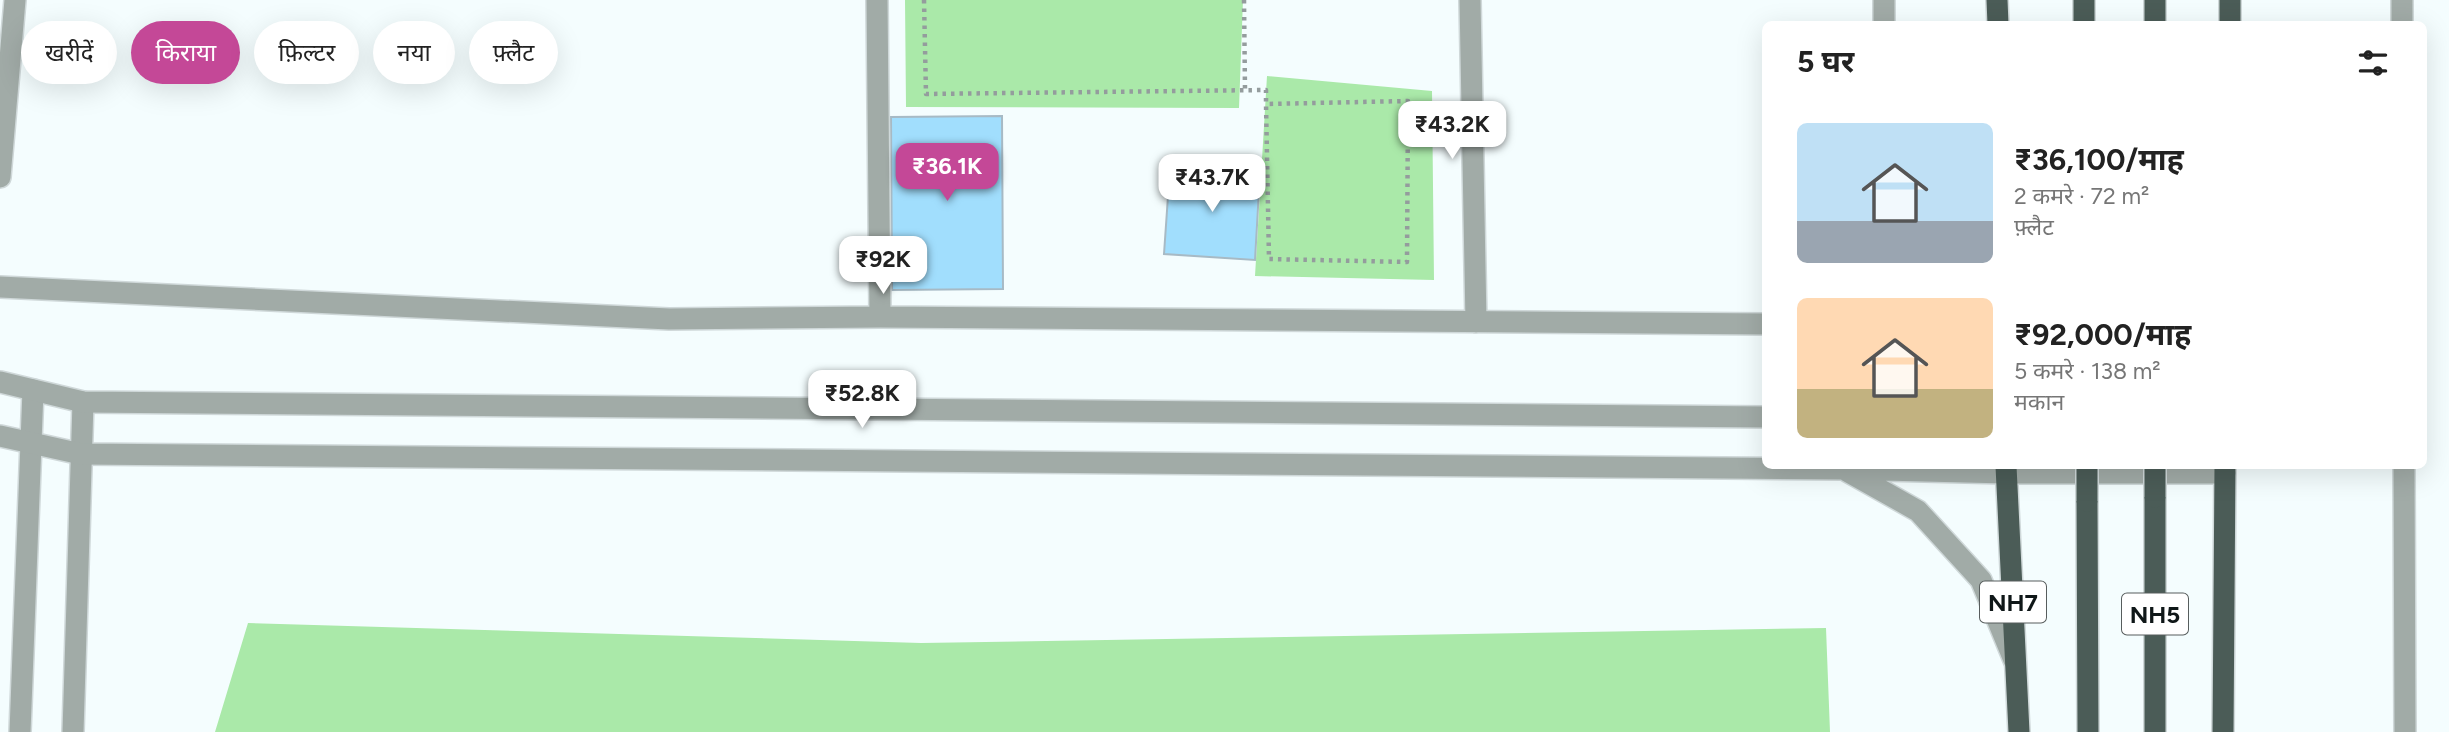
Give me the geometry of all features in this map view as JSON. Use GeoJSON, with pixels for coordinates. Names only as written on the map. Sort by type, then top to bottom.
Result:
{"type":"FeatureCollection","features":[{"type":"Feature","properties":{"kind":"highway"},"geometry":{"type":"LineString","coordinates":[[1997,0],[1998,21]]}},
{"type":"Feature","properties":{"kind":"highway"},"geometry":{"type":"LineString","coordinates":[[2084,0],[2084,21]]}},
{"type":"Feature","properties":{"kind":"highway"},"geometry":{"type":"LineString","coordinates":[[2155,0],[2155,21]]}},
{"type":"Feature","properties":{"kind":"highway"},"geometry":{"type":"LineString","coordinates":[[2230,0],[2230,21]]}},
{"type":"Feature","properties":{"kind":"highway","name":"NH7"},"geometry":{"type":"LineString","coordinates":[[2006,469],[2019,732]]}},
{"type":"Feature","properties":{"kind":"highway","name":"NH5"},"geometry":{"type":"LineString","coordinates":[[2087,469],[2088,732]]}},
{"type":"Feature","properties":{"kind":"highway","name":"NH5"},"geometry":{"type":"LineString","coordinates":[[2155,469],[2155,732]]}},
{"type":"Feature","properties":{"kind":"highway"},"geometry":{"type":"LineString","coordinates":[[2223,732],[2225,469]]}},
{"type":"Feature","properties":{"kind":"street"},"geometry":{"type":"LineString","coordinates":[[0,177],[15,0]]}},
{"type":"Feature","properties":{"kind":"street"},"geometry":{"type":"LineString","coordinates":[[877,0],[880,317]]}},
{"type":"Feature","properties":{"kind":"street"},"geometry":{"type":"LineString","coordinates":[[1470,0],[1476,322]]}},
{"type":"Feature","properties":{"kind":"street"},"geometry":{"type":"LineString","coordinates":[[1884,0],[1884,21]]}},
{"type":"Feature","properties":{"kind":"street"},"geometry":{"type":"LineString","coordinates":[[2402,0],[2402,21]]}},
{"type":"Feature","properties":{"kind":"street"},"geometry":{"type":"LineString","coordinates":[[0,287],[669,319],[880,317],[1762,324]]}},
{"type":"Feature","properties":{"kind":"street"},"geometry":{"type":"LineString","coordinates":[[0,383],[83,402],[1762,417]]}},
{"type":"Feature","properties":{"kind":"street"},"geometry":{"type":"LineString","coordinates":[[20,732],[33,390]]}},
{"type":"Feature","properties":{"kind":"street"},"geometry":{"type":"LineString","coordinates":[[73,732],[83,402]]}},
{"type":"Feature","properties":{"kind":"street"},"geometry":{"type":"LineString","coordinates":[[1731,417],[1762,408]]}},
{"type":"Feature","properties":{"kind":"street"},"geometry":{"type":"LineString","coordinates":[[0,436],[81,454],[1762,468]]}},
{"type":"Feature","properties":{"kind":"street"},"geometry":{"type":"LineString","coordinates":[[1842,469],[2225,469]]}},
{"type":"Feature","properties":{"kind":"street"},"geometry":{"type":"LineString","coordinates":[[1842,469],[1918,511],[1981,580],[2017,666]]}},
{"type":"Feature","properties":{"kind":"street"},"geometry":{"type":"LineString","coordinates":[[2404,469],[2405,732]]}},
{"type":"Feature","properties":{"kind":"path"},"geometry":{"type":"LineString","coordinates":[[924,0],[926,94],[1266,90],[1266,104],[1269,259],[1407,262],[1408,101],[1266,104]]}},
{"type":"Feature","properties":{"kind":"path"},"geometry":{"type":"LineString","coordinates":[[1244,0],[1245,90]]}},
{"type":"Feature","properties":{"kind":"green space"},"geometry":{"type":"Polygon","coordinates":[[[905,0],[1243,0],[1239,108],[906,107],[905,0]]]}},
{"type":"Feature","properties":{"kind":"green space"},"geometry":{"type":"Polygon","coordinates":[[[1267,76],[1432,91],[1434,280],[1255,276],[1267,76]]]}},
{"type":"Feature","properties":{"kind":"green space"},"geometry":{"type":"Polygon","coordinates":[[[248,623],[921,643],[1826,628],[1830,732],[215,732],[248,623]]]}},
{"type":"Feature","properties":{"kind":"building"},"geometry":{"type":"Polygon","coordinates":[[[1002,116],[1003,289],[892,290],[891,117],[1002,116]]]}},
{"type":"Feature","properties":{"kind":"building"},"geometry":{"type":"Polygon","coordinates":[[[1170,167],[1260,173],[1255,260],[1164,254],[1170,167]]]}}]}
